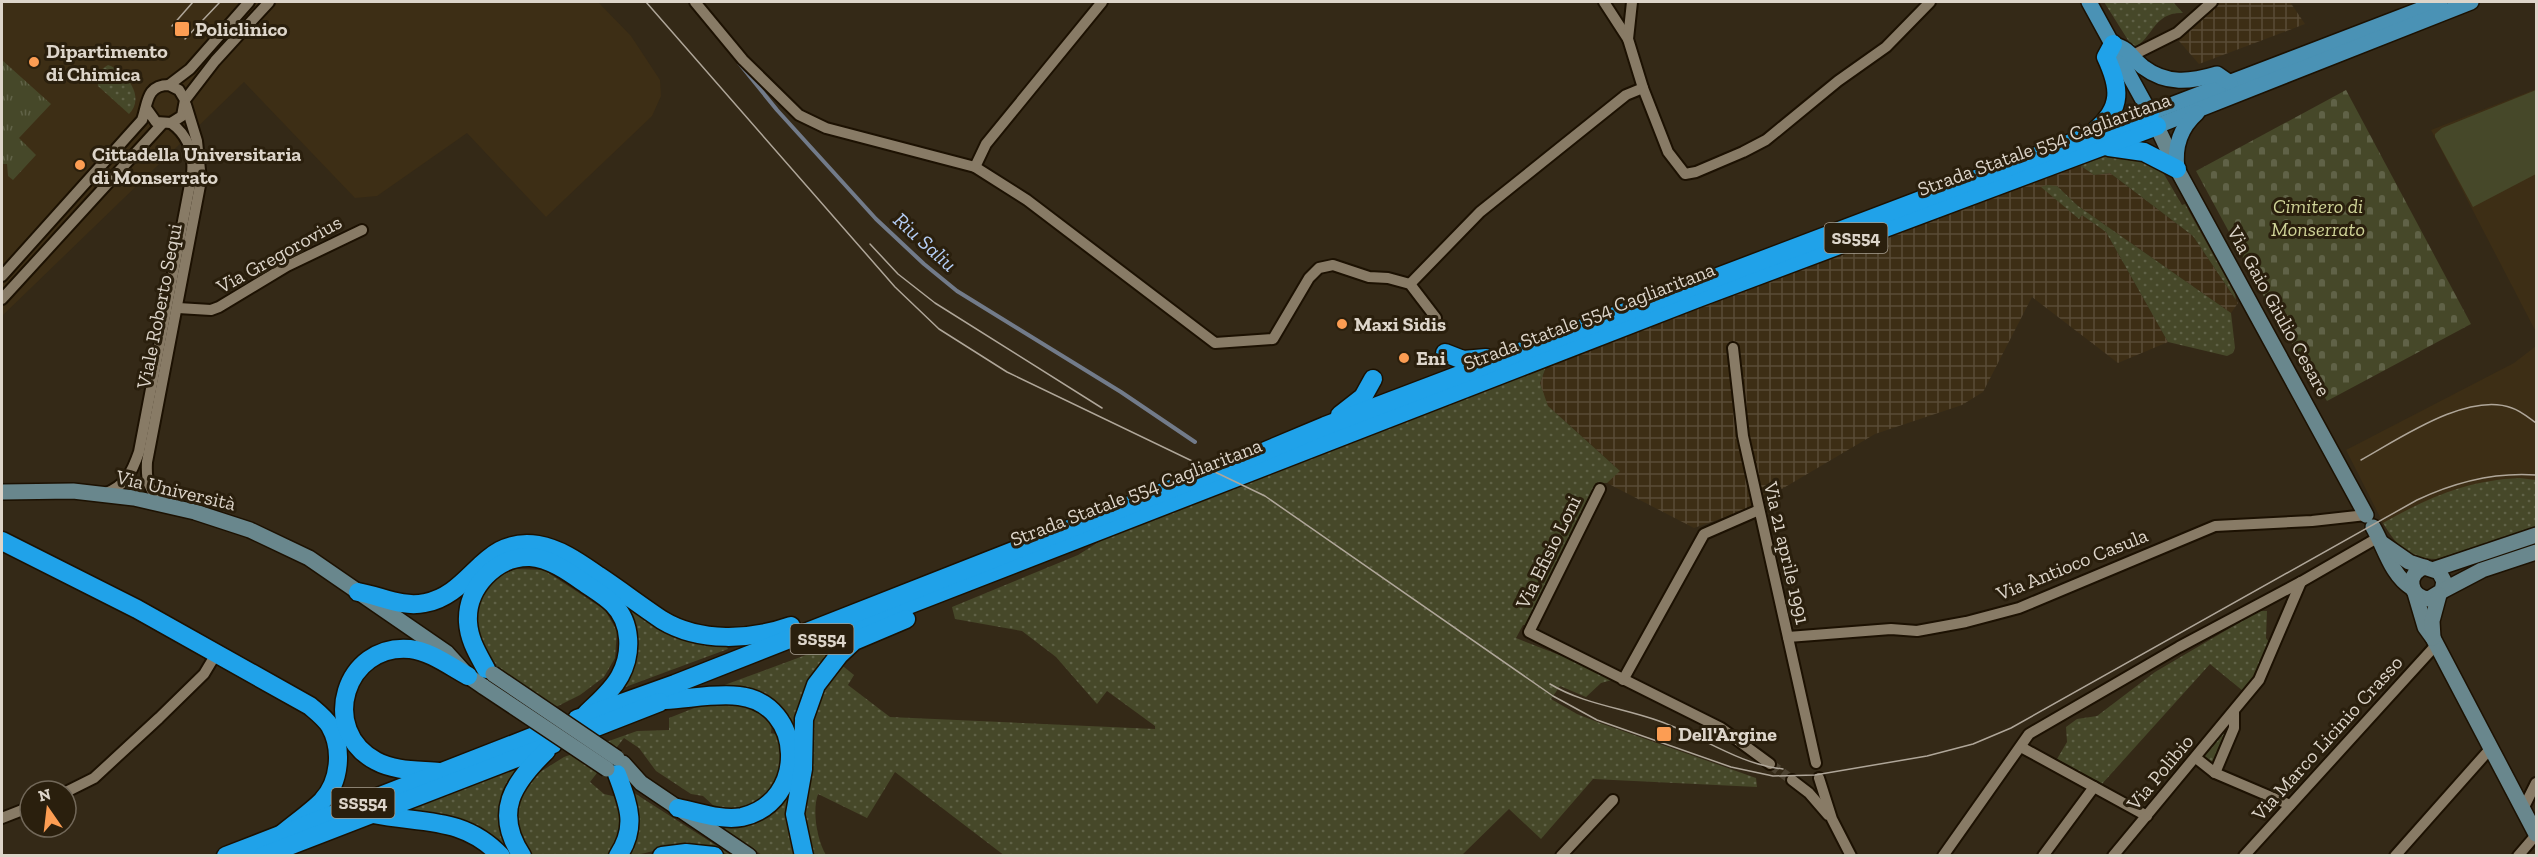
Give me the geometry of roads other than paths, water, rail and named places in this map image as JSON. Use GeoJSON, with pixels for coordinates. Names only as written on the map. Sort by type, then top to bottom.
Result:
{"type":"FeatureCollection","features":[{"type":"Feature","properties":{"kind":"highway"},"geometry":{"type":"LineString","coordinates":[[2085,136],[2100,126],[2114,105],[2118,88],[2106,57],[2113,44]]}},
{"type":"Feature","properties":{"kind":"highway","name":"Strada Statale 554 Cagliaritana"},"geometry":{"type":"LineString","coordinates":[[1242,468],[1325,426],[1511,355],[2085,136],[2154,120]]}},
{"type":"Feature","properties":{"kind":"highway","name":"Strada Statale 554 Cagliaritana"},"geometry":{"type":"LineString","coordinates":[[584,722],[810,630],[2101,148],[2154,120]]}},
{"type":"Feature","properties":{"kind":"highway"},"geometry":{"type":"LineString","coordinates":[[2101,148],[2123,147],[2144,152],[2177,169]]}},
{"type":"Feature","properties":{"kind":"highway"},"geometry":{"type":"LineString","coordinates":[[1445,353],[1463,360],[1511,355]]}},
{"type":"Feature","properties":{"kind":"highway"},"geometry":{"type":"LineString","coordinates":[[1325,426],[1363,397],[1372,379]]}},
{"type":"Feature","properties":{"kind":"highway","name":"Strada Statale 554 Cagliaritana"},"geometry":{"type":"LineString","coordinates":[[584,722],[665,700],[979,578],[1209,481]]}},
{"type":"Feature","properties":{"kind":"highway"},"geometry":{"type":"LineString","coordinates":[[2,541],[137,609],[309,706],[323,718],[332,732],[338,767],[329,791],[322,801],[282,834]]}},
{"type":"Feature","properties":{"kind":"highway"},"geometry":{"type":"LineString","coordinates":[[358,592],[404,604],[434,601],[455,590],[489,556],[510,546],[531,544],[556,549],[579,562],[664,621],[689,631],[728,637],[753,636],[792,625],[810,630]]}},
{"type":"Feature","properties":{"kind":"highway"},"geometry":{"type":"LineString","coordinates":[[488,676],[471,641],[468,622],[469,605],[478,585],[501,563],[531,557],[548,561],[582,581],[614,604],[628,630],[627,659],[620,676],[584,722]]}},
{"type":"Feature","properties":{"kind":"highway"},"geometry":{"type":"LineString","coordinates":[[804,855],[795,814],[803,769],[804,719],[816,685],[839,655],[854,641],[974,592],[979,578]]}},
{"type":"Feature","properties":{"kind":"highway"},"geometry":{"type":"LineString","coordinates":[[444,772],[386,765],[364,752],[354,741],[346,725],[344,713],[346,689],[355,672],[363,664],[381,653],[399,649],[423,652],[468,676]]}},
{"type":"Feature","properties":{"kind":"highway"},"geometry":{"type":"LineString","coordinates":[[665,700],[740,696],[762,704],[781,722],[791,747],[790,768],[782,788],[766,806],[742,817],[724,818],[678,808]]}},
{"type":"Feature","properties":{"kind":"highway"},"geometry":{"type":"LineString","coordinates":[[522,855],[511,839],[507,817],[512,798],[547,741]]}},
{"type":"Feature","properties":{"kind":"highway","name":"SS554"},"geometry":{"type":"LineString","coordinates":[[226,855],[444,772],[547,741]]}},
{"type":"Feature","properties":{"kind":"highway","name":"SS554"},"geometry":{"type":"LineString","coordinates":[[263,855],[373,814],[547,741]]}},
{"type":"Feature","properties":{"kind":"highway"},"geometry":{"type":"LineString","coordinates":[[616,767],[629,808],[630,828],[627,843],[618,855]]}},
{"type":"Feature","properties":{"kind":"highway"},"geometry":{"type":"LineString","coordinates":[[373,814],[402,820],[447,823],[470,831],[491,844],[501,855]]}},
{"type":"Feature","properties":{"kind":"highway"},"geometry":{"type":"LineString","coordinates":[[662,855],[714,855]]}},
{"type":"Feature","properties":{"kind":"main road"},"geometry":{"type":"LineString","coordinates":[[2089,2],[2154,120]]}},
{"type":"Feature","properties":{"kind":"main road","name":"Strada Statale 554 Cagliaritana"},"geometry":{"type":"LineString","coordinates":[[2154,120],[2229,83],[2440,2]]}},
{"type":"Feature","properties":{"kind":"main road","name":"Strada Statale 554 Cagliaritana"},"geometry":{"type":"LineString","coordinates":[[2154,120],[2209,106],[2471,2]]}},
{"type":"Feature","properties":{"kind":"main road"},"geometry":{"type":"LineString","coordinates":[[2113,44],[2128,49],[2144,68],[2166,79],[2181,82],[2217,74],[2229,83]]}},
{"type":"Feature","properties":{"kind":"main road"},"geometry":{"type":"LineString","coordinates":[[2177,169],[2177,144],[2183,129],[2194,116],[2209,106]]}},
{"type":"Feature","properties":{"kind":"main road","name":"Via Gaio Giulio Cesare"},"geometry":{"type":"LineString","coordinates":[[2154,120],[2177,169],[2375,531],[2386,557],[2404,583],[2413,590],[2425,627],[2536,835]]}},
{"type":"Feature","properties":{"kind":"main road","name":"Via Università"},"geometry":{"type":"LineString","coordinates":[[2,492],[104,494],[170,506],[222,520],[281,544],[309,558],[447,653],[488,676],[616,767],[749,855]]}},
{"type":"Feature","properties":{"kind":"main road","name":"Via Gaio Giulio Cesare"},"geometry":{"type":"LineString","coordinates":[[2375,531],[2409,561],[2430,568]]}},
{"type":"Feature","properties":{"kind":"main road"},"geometry":{"type":"LineString","coordinates":[[2536,535],[2416,572],[2413,577],[2413,590],[2429,599],[2482,570],[2536,552]]}},
{"type":"Feature","properties":{"kind":"main road"},"geometry":{"type":"LineString","coordinates":[[2430,568],[2444,581],[2432,621],[2434,642]]}},
{"type":"Feature","properties":{"kind":"main road","name":"Via Università"},"geometry":{"type":"LineString","coordinates":[[447,653],[468,676],[488,676]]}},
{"type":"Feature","properties":{"kind":"street"},"geometry":{"type":"LineString","coordinates":[[2,276],[142,120],[146,102],[152,90],[169,85],[190,69],[249,2]]}},
{"type":"Feature","properties":{"kind":"street"},"geometry":{"type":"LineString","coordinates":[[2,299],[166,124],[182,116],[186,102],[215,61],[269,2]]}},
{"type":"Feature","properties":{"kind":"street"},"geometry":{"type":"LineString","coordinates":[[694,2],[743,60],[799,116],[826,128],[975,167],[1027,200],[1215,343],[1273,339],[1309,278],[1319,268],[1333,265],[1369,277],[1388,278],[1410,284],[1436,318]]}},
{"type":"Feature","properties":{"kind":"street"},"geometry":{"type":"LineString","coordinates":[[975,167],[986,144],[1102,2]]}},
{"type":"Feature","properties":{"kind":"street"},"geometry":{"type":"LineString","coordinates":[[1604,2],[1629,39],[1643,88],[1668,152],[1685,174],[1696,172],[1766,140],[1838,81],[1886,47],[1930,2]]}},
{"type":"Feature","properties":{"kind":"street"},"geometry":{"type":"LineString","coordinates":[[1629,39],[1632,2]]}},
{"type":"Feature","properties":{"kind":"street"},"geometry":{"type":"LineString","coordinates":[[2133,55],[2177,33],[2212,2]]}},
{"type":"Feature","properties":{"kind":"street"},"geometry":{"type":"LineString","coordinates":[[169,85],[179,90],[186,102]]}},
{"type":"Feature","properties":{"kind":"street"},"geometry":{"type":"LineString","coordinates":[[1410,284],[1480,212],[1626,95],[1643,88]]}},
{"type":"Feature","properties":{"kind":"street","name":"Viale Roberto Sequi"},"geometry":{"type":"LineString","coordinates":[[170,506],[154,495],[146,475],[178,308],[201,165],[186,102]]}},
{"type":"Feature","properties":{"kind":"street"},"geometry":{"type":"LineString","coordinates":[[146,108],[152,118],[166,124]]}},
{"type":"Feature","properties":{"kind":"street","name":"Viale Roberto Sequi"},"geometry":{"type":"LineString","coordinates":[[104,494],[115,489],[131,474],[139,452],[192,174],[193,162],[187,142],[180,130],[166,124]]}},
{"type":"Feature","properties":{"kind":"street","name":"Via Gregorovius"},"geometry":{"type":"LineString","coordinates":[[178,308],[211,310],[219,307],[272,273],[362,230]]}},
{"type":"Feature","properties":{"kind":"street","name":"Via 21 aprile 1991"},"geometry":{"type":"LineString","coordinates":[[1733,348],[1743,436],[1816,764]]}},
{"type":"Feature","properties":{"kind":"street","name":"Via Efisio Loni"},"geometry":{"type":"LineString","coordinates":[[1600,489],[1529,632],[1583,657],[1623,680]]}},
{"type":"Feature","properties":{"kind":"street"},"geometry":{"type":"LineString","coordinates":[[1759,510],[1704,534],[1623,680],[1720,728],[1770,764]]}},
{"type":"Feature","properties":{"kind":"street","name":"Via Antioco Casula"},"geometry":{"type":"LineString","coordinates":[[1788,637],[1891,629],[1917,631],[1966,622],[2019,608],[2215,526],[2312,521],[2375,531]]}},
{"type":"Feature","properties":{"kind":"street"},"geometry":{"type":"LineString","coordinates":[[1943,855],[2029,734],[2179,647],[2301,582],[2375,531]]}},
{"type":"Feature","properties":{"kind":"street","name":"Via Polibio"},"geometry":{"type":"LineString","coordinates":[[2113,855],[2259,680],[2301,582]]}},
{"type":"Feature","properties":{"kind":"street","name":"Via Marco Licinio Crasso"},"geometry":{"type":"LineString","coordinates":[[2244,855],[2434,642]]}},
{"type":"Feature","properties":{"kind":"street"},"geometry":{"type":"LineString","coordinates":[[78,786],[94,778],[143,733],[204,674],[216,654]]}},
{"type":"Feature","properties":{"kind":"street","name":"Via Polibio"},"geometry":{"type":"LineString","coordinates":[[2216,773],[2234,728],[2234,711]]}},
{"type":"Feature","properties":{"kind":"street"},"geometry":{"type":"LineString","coordinates":[[2020,747],[2147,816]]}},
{"type":"Feature","properties":{"kind":"street"},"geometry":{"type":"LineString","coordinates":[[2395,855],[2490,749]]}},
{"type":"Feature","properties":{"kind":"street"},"geometry":{"type":"LineString","coordinates":[[2196,758],[2216,773],[2289,805]]}},
{"type":"Feature","properties":{"kind":"street"},"geometry":{"type":"LineString","coordinates":[[1819,778],[1832,819],[1851,855]]}},
{"type":"Feature","properties":{"kind":"street"},"geometry":{"type":"LineString","coordinates":[[1792,780],[1809,793],[1832,819]]}},
{"type":"Feature","properties":{"kind":"street"},"geometry":{"type":"LineString","coordinates":[[2523,809],[2536,783]]}},
{"type":"Feature","properties":{"kind":"street"},"geometry":{"type":"LineString","coordinates":[[2043,855],[2094,787]]}},
{"type":"Feature","properties":{"kind":"street"},"geometry":{"type":"LineString","coordinates":[[1561,855],[1612,800]]}},
{"type":"Feature","properties":{"kind":"street"},"geometry":{"type":"LineString","coordinates":[[2,818],[18,812]]}},
{"type":"Feature","properties":{"kind":"street"},"geometry":{"type":"LineString","coordinates":[[2518,855],[2536,835]]}},
{"type":"Feature","properties":{"kind":"waterway","name":"Riu Saliu"},"geometry":{"type":"LineString","coordinates":[[739,63],[777,110],[876,219],[924,264],[957,291],[1121,392],[1195,442]]}},
{"type":"Feature","properties":{"kind":"tunnel"},"geometry":{"type":"LineString","coordinates":[[1770,764],[1792,780]]}},
{"type":"Feature","properties":{"kind":"tram line"},"geometry":{"type":"LineString","coordinates":[[172,26],[193,2]]}},
{"type":"Feature","properties":{"kind":"tram line"},"geometry":{"type":"LineString","coordinates":[[185,39],[220,2]]}},
{"type":"Feature","properties":{"kind":"tram line"},"geometry":{"type":"LineString","coordinates":[[646,2],[895,287],[939,329],[1007,372],[1265,496],[1553,696],[1597,720],[1731,767],[1773,776],[1815,775],[1927,756],[1973,744],[2011,728],[2417,500],[2460,483],[2505,475],[2536,475]]}},
{"type":"Feature","properties":{"kind":"tram line"},"geometry":{"type":"LineString","coordinates":[[870,244],[898,274],[935,303],[1102,408]]}},
{"type":"Feature","properties":{"kind":"tram line"},"geometry":{"type":"LineString","coordinates":[[2361,460],[2434,420],[2475,406],[2494,404],[2512,408],[2536,423]]}},
{"type":"Feature","properties":{"kind":"tram line"},"geometry":{"type":"LineString","coordinates":[[1550,684],[1589,701],[1645,716],[1675,727],[1750,762],[1783,769]]}},
{"type":"Feature","properties":{"kind":"place","name":"Policlinico"},"geometry":{"type":"Point","coordinates":[182,29]}},
{"type":"Feature","properties":{"kind":"place","name":"Dipartimento di Chimica"},"geometry":{"type":"Point","coordinates":[34,62]}},
{"type":"Feature","properties":{"kind":"place","name":"Cittadella Universitaria di Monserrato"},"geometry":{"type":"Point","coordinates":[80,165]}},
{"type":"Feature","properties":{"kind":"place","name":"Maxi Sidis"},"geometry":{"type":"Point","coordinates":[1342,324]}},
{"type":"Feature","properties":{"kind":"place","name":"Eni"},"geometry":{"type":"Point","coordinates":[1404,358]}},
{"type":"Feature","properties":{"kind":"place","name":"Dell'Argine"},"geometry":{"type":"Point","coordinates":[1664,734]}},
{"type":"Feature","properties":{"kind":"park label","name":"Cimitero di Monserrato"},"geometry":{"type":"Point","coordinates":[2318,218]}}]}
